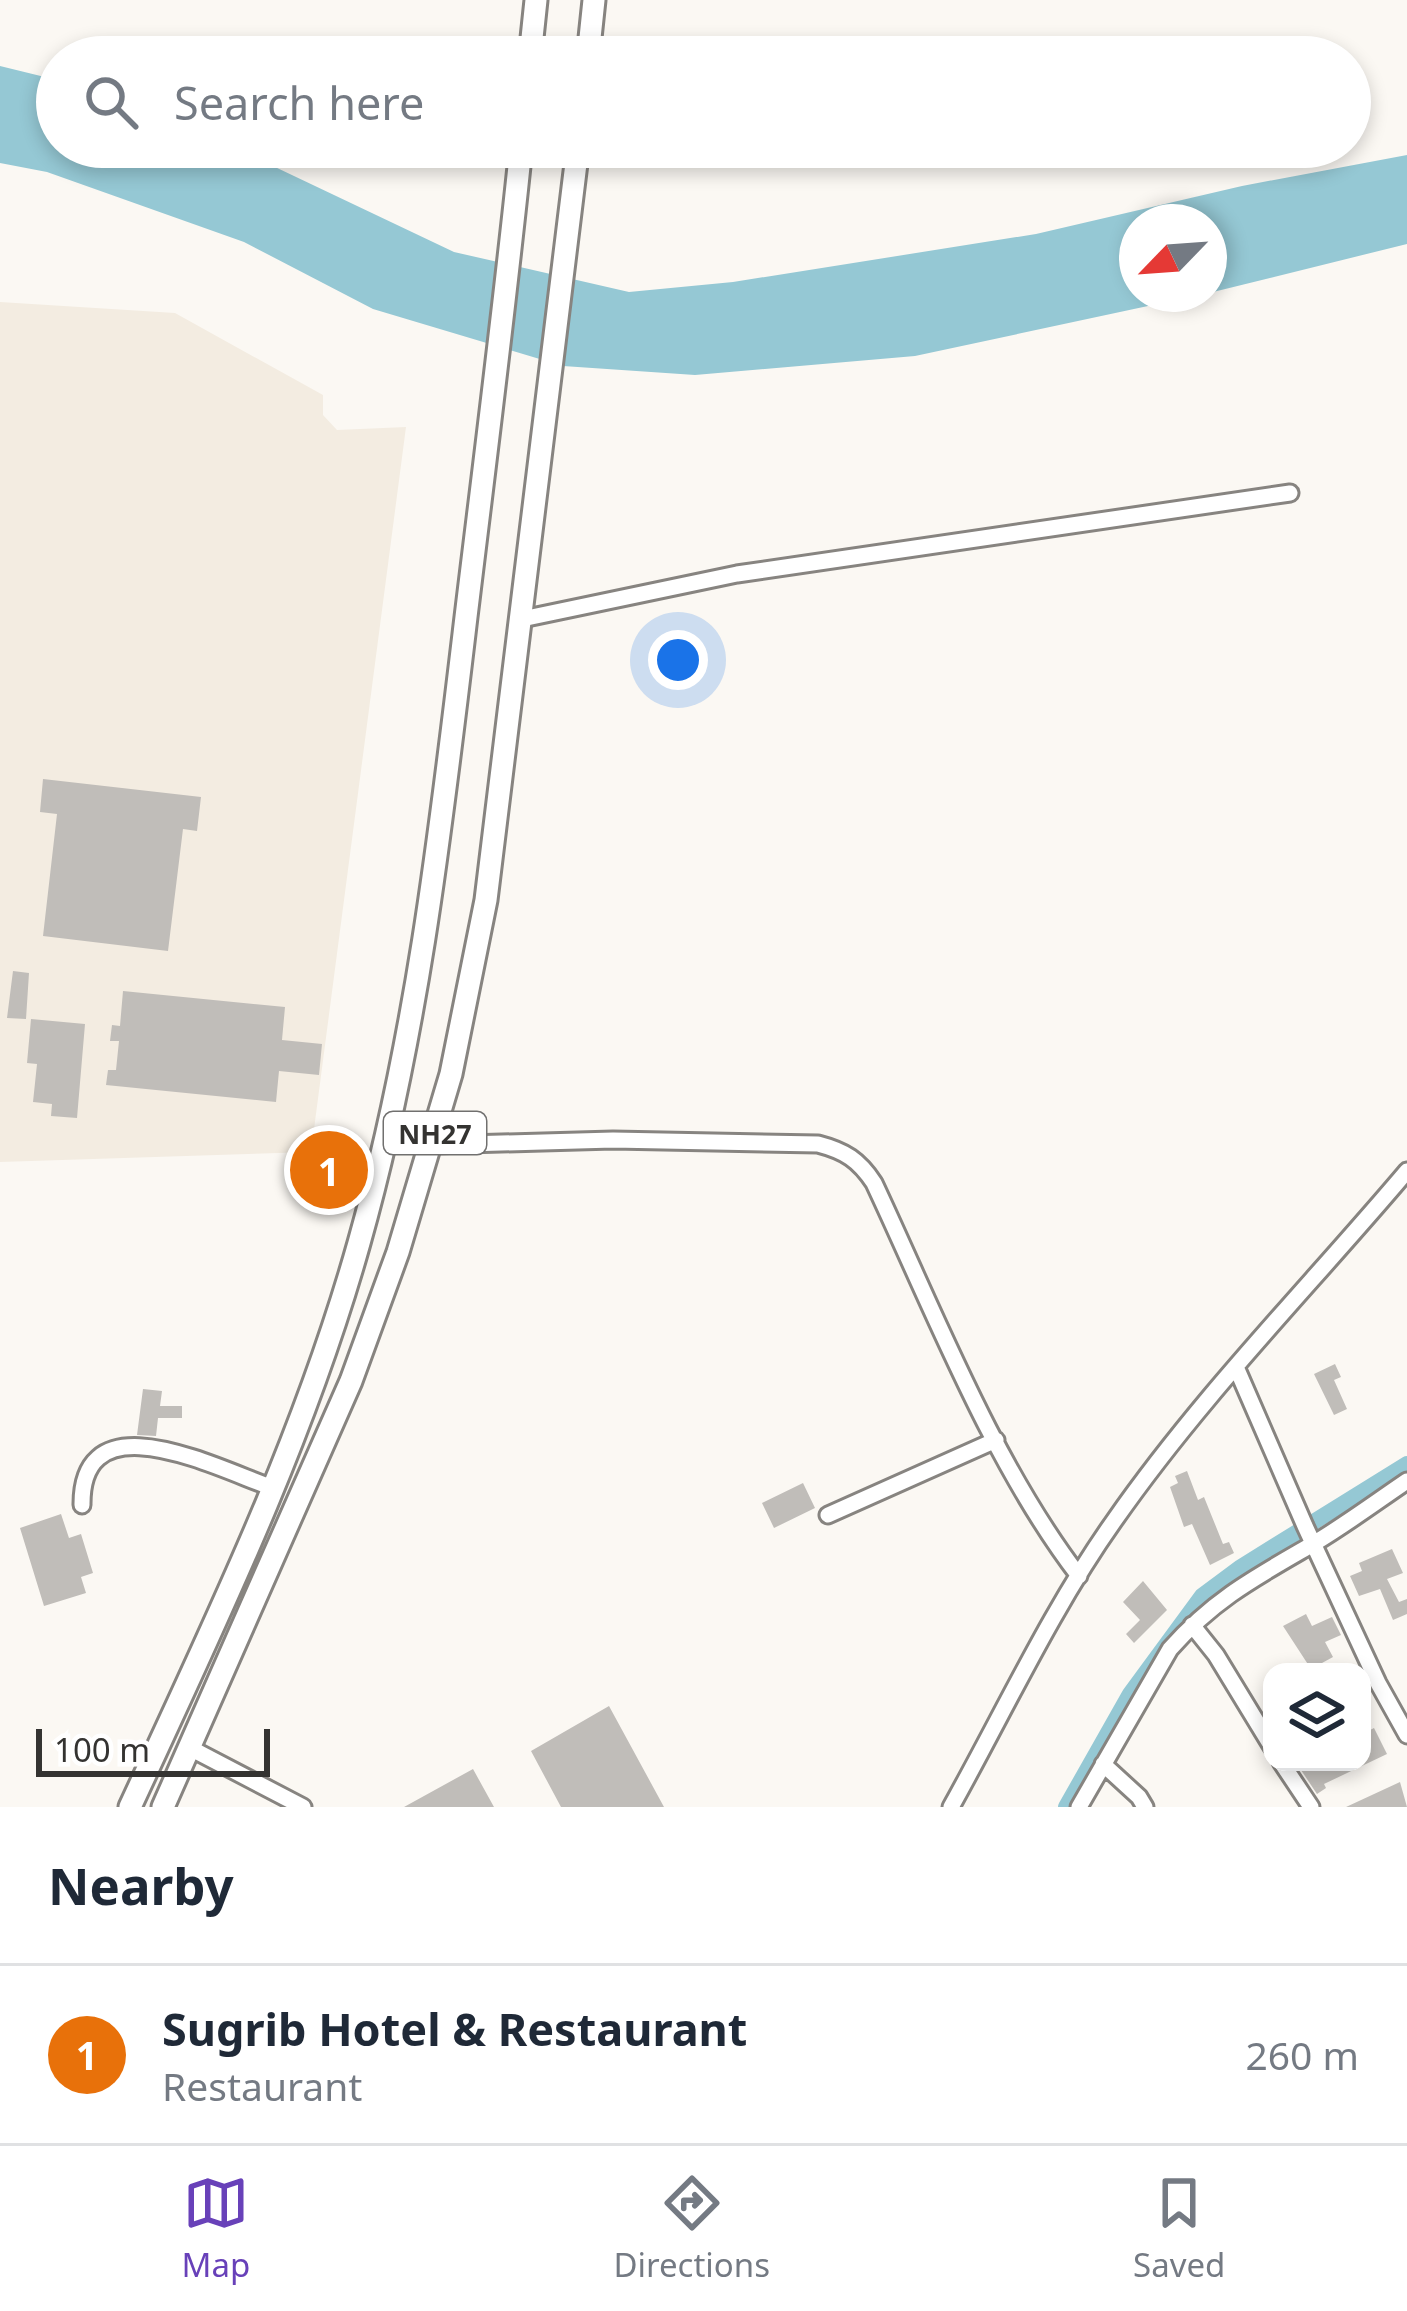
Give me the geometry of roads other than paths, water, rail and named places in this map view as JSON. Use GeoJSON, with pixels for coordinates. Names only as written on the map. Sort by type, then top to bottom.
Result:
{"type":"FeatureCollection","features":[{"type":"Feature","properties":{"kind":"highway"},"geometry":{"type":"LineString","coordinates":[[532,36],[536,0]]}},
{"type":"Feature","properties":{"kind":"highway"},"geometry":{"type":"LineString","coordinates":[[590,36],[594,0]]}},
{"type":"Feature","properties":{"kind":"highway","name":"NH27"},"geometry":{"type":"LineString","coordinates":[[130,1807],[273,1488],[352,1266],[380,1167],[411,1023],[438,856],[519,168]]}},
{"type":"Feature","properties":{"kind":"highway","name":"NH27"},"geometry":{"type":"LineString","coordinates":[[163,1807],[351,1382],[432,1145],[479,940],[523,619],[575,168]]}},
{"type":"Feature","properties":{"kind":"street"},"geometry":{"type":"LineString","coordinates":[[523,619],[737,574],[1290,493]]}},
{"type":"Feature","properties":{"kind":"street"},"geometry":{"type":"LineString","coordinates":[[432,1145],[613,1140],[818,1144],[842,1150],[861,1164],[874,1183],[995,1439],[1051,1539],[1079,1576]]}},
{"type":"Feature","properties":{"kind":"street"},"geometry":{"type":"LineString","coordinates":[[951,1807],[1112,1523],[1180,1432],[1407,1171]]}},
{"type":"Feature","properties":{"kind":"street"},"geometry":{"type":"LineString","coordinates":[[1236,1367],[1313,1544],[1407,1735]]}},
{"type":"Feature","properties":{"kind":"street"},"geometry":{"type":"LineString","coordinates":[[828,1515],[995,1439]]}},
{"type":"Feature","properties":{"kind":"street"},"geometry":{"type":"LineString","coordinates":[[82,1505],[87,1468],[102,1453],[126,1444],[186,1457],[273,1488]]}},
{"type":"Feature","properties":{"kind":"street"},"geometry":{"type":"LineString","coordinates":[[1079,1807],[1170,1649],[1192,1625],[1253,1576],[1313,1544],[1407,1481]]}},
{"type":"Feature","properties":{"kind":"street"},"geometry":{"type":"LineString","coordinates":[[1192,1625],[1216,1654],[1263,1732]]}},
{"type":"Feature","properties":{"kind":"street"},"geometry":{"type":"LineString","coordinates":[[190,1748],[303,1807]]}},
{"type":"Feature","properties":{"kind":"street"},"geometry":{"type":"LineString","coordinates":[[1103,1765],[1144,1807]]}},
{"type":"Feature","properties":{"kind":"street"},"geometry":{"type":"LineString","coordinates":[[1287,1771],[1311,1807]]}},
{"type":"Feature","properties":{"kind":"water"},"geometry":{"type":"Polygon","coordinates":[[[0,66],[36,75],[36,168],[277,168],[454,252],[629,292],[733,282],[1036,234],[1119,215],[1120,312],[915,356],[695,375],[563,366],[373,309],[244,242],[47,172],[0,163],[0,66]]]}},
{"type":"Feature","properties":{"kind":"water"},"geometry":{"type":"Polygon","coordinates":[[[1407,155],[1407,244],[1227,289],[1227,204],[1165,204],[1338,168],[1371,168],[1371,162],[1407,155]]]}},
{"type":"Feature","properties":{"kind":"waterway"},"geometry":{"type":"LineString","coordinates":[[1066,1807],[1130,1694],[1202,1596],[1407,1464]]}},
{"type":"Feature","properties":{"kind":"place","name":"Sugrib Hotel & Restaurant"},"geometry":{"type":"Point","coordinates":[329,1170]}}]}
